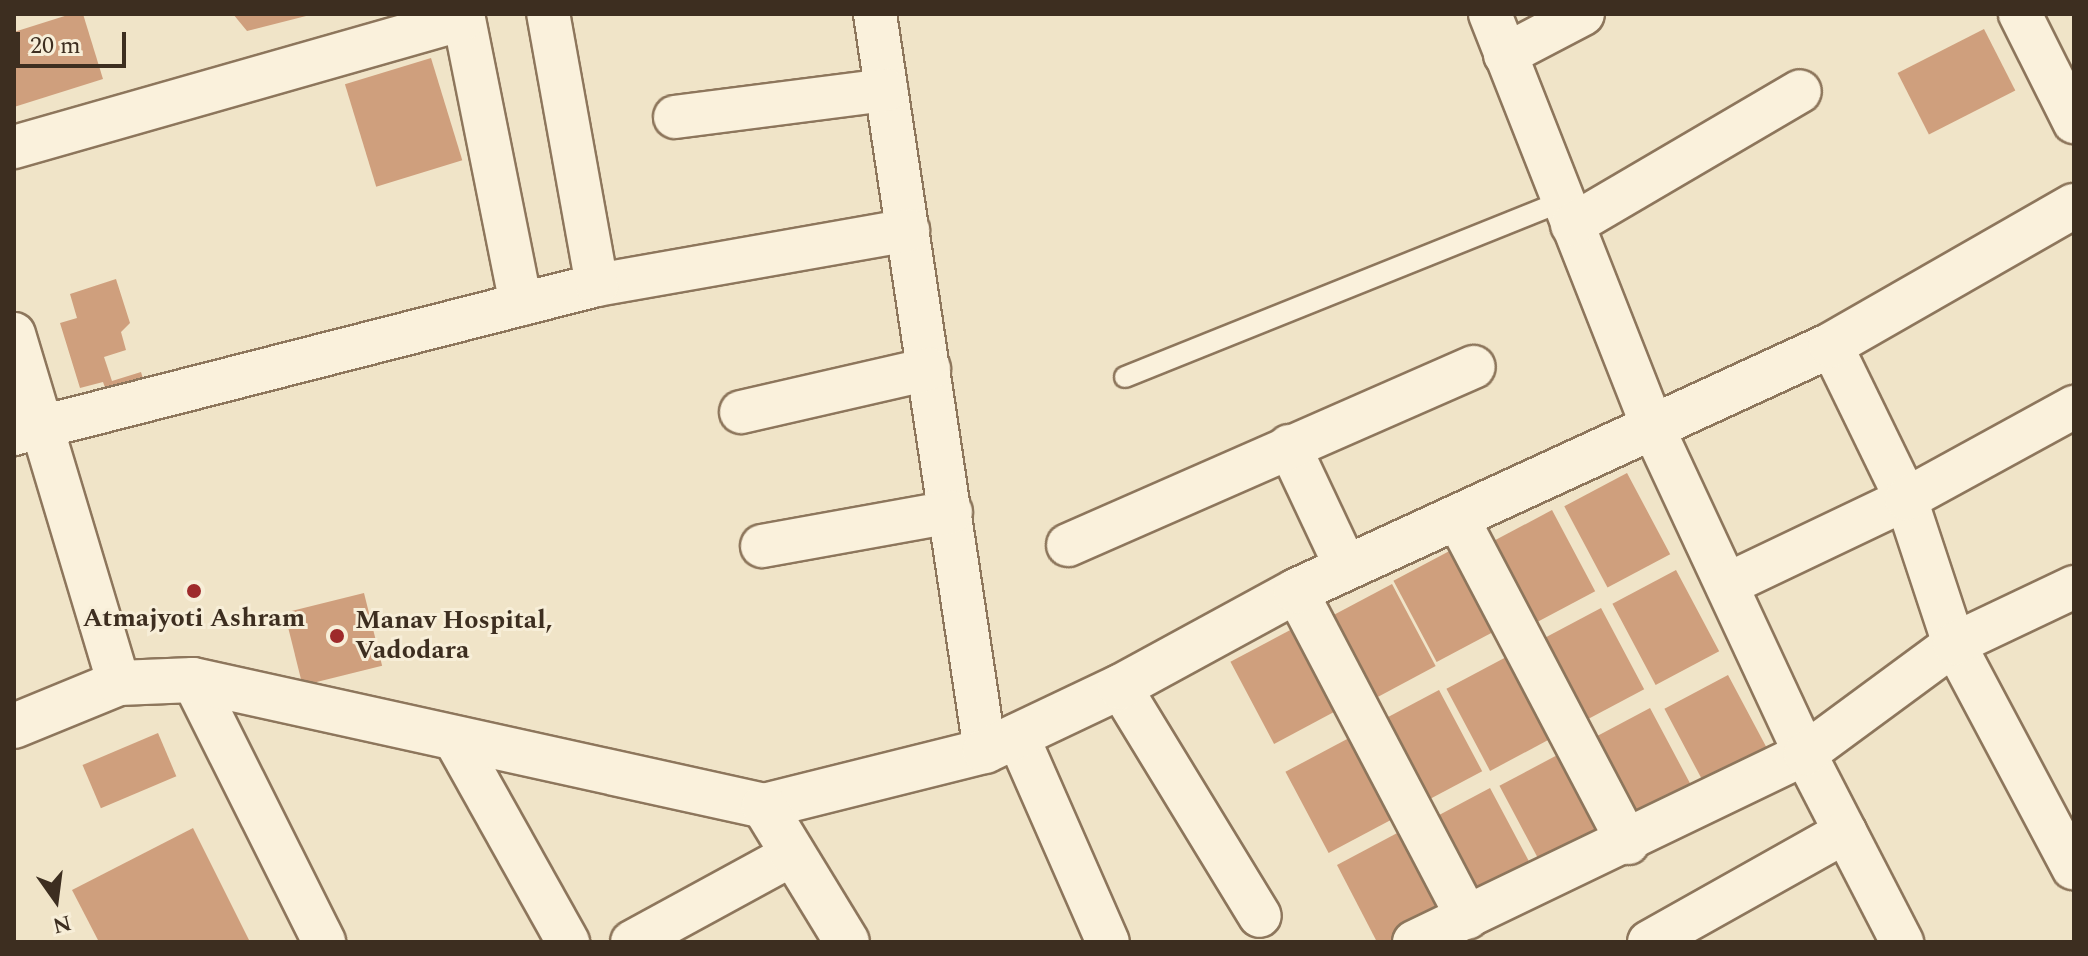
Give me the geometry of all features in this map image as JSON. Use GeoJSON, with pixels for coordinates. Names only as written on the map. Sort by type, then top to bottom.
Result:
{"type":"FeatureCollection","features":[{"type":"Feature","properties":{"kind":"street"},"geometry":{"type":"LineString","coordinates":[[548,14],[597,285]]}},
{"type":"Feature","properties":{"kind":"street"},"geometry":{"type":"LineString","coordinates":[[875,14],[951,512],[1001,743],[1108,942]]}},
{"type":"Feature","properties":{"kind":"street"},"geometry":{"type":"LineString","coordinates":[[1490,14],[1654,430],[1805,754],[1902,942]]}},
{"type":"Feature","properties":{"kind":"street"},"geometry":{"type":"LineString","coordinates":[[1505,55],[1583,14]]}},
{"type":"Feature","properties":{"kind":"street"},"geometry":{"type":"LineString","coordinates":[[2020,14],[2074,122]]}},
{"type":"Feature","properties":{"kind":"street"},"geometry":{"type":"LineString","coordinates":[[14,147],[463,17],[521,304]]}},
{"type":"Feature","properties":{"kind":"street"},"geometry":{"type":"LineString","coordinates":[[675,117],[886,90]]}},
{"type":"Feature","properties":{"kind":"street"},"geometry":{"type":"LineString","coordinates":[[1567,213],[1800,91]]}},
{"type":"Feature","properties":{"kind":"street"},"geometry":{"type":"LineString","coordinates":[[14,726],[119,683],[193,680],[764,806],[1001,743],[1120,687],[1346,567],[1654,430],[1831,345],[2074,206]]}},
{"type":"Feature","properties":{"kind":"street"},"geometry":{"type":"LineString","coordinates":[[27,431],[597,285],[908,230]]}},
{"type":"Feature","properties":{"kind":"street"},"geometry":{"type":"LineString","coordinates":[[14,334],[27,431],[119,683]]}},
{"type":"Feature","properties":{"kind":"street"},"geometry":{"type":"LineString","coordinates":[[1831,345],[1906,499],[1954,644],[2073,868]]}},
{"type":"Feature","properties":{"kind":"street"},"geometry":{"type":"LineString","coordinates":[[1068,545],[1474,367]]}},
{"type":"Feature","properties":{"kind":"street"},"geometry":{"type":"LineString","coordinates":[[741,412],[929,369]]}},
{"type":"Feature","properties":{"kind":"street"},"geometry":{"type":"LineString","coordinates":[[1728,584],[1906,499],[2074,407]]}},
{"type":"Feature","properties":{"kind":"street"},"geometry":{"type":"LineString","coordinates":[[1289,446],[1346,567]]}},
{"type":"Feature","properties":{"kind":"street"},"geometry":{"type":"LineString","coordinates":[[762,546],[951,512]]}},
{"type":"Feature","properties":{"kind":"street"},"geometry":{"type":"LineString","coordinates":[[1458,519],[1628,843]]}},
{"type":"Feature","properties":{"kind":"street"},"geometry":{"type":"LineString","coordinates":[[1414,942],[1628,843],[1805,754],[1954,644],[2074,587]]}},
{"type":"Feature","properties":{"kind":"street"},"geometry":{"type":"LineString","coordinates":[[1296,591],[1468,918]]}},
{"type":"Feature","properties":{"kind":"street"},"geometry":{"type":"LineString","coordinates":[[193,680],[324,942]]}},
{"type":"Feature","properties":{"kind":"street"},"geometry":{"type":"LineString","coordinates":[[1120,687],[1260,916]]}},
{"type":"Feature","properties":{"kind":"street"},"geometry":{"type":"LineString","coordinates":[[454,738],[568,942]]}},
{"type":"Feature","properties":{"kind":"street"},"geometry":{"type":"LineString","coordinates":[[764,806],[790,856],[847,942]]}},
{"type":"Feature","properties":{"kind":"street"},"geometry":{"type":"LineString","coordinates":[[1649,942],[1845,832]]}},
{"type":"Feature","properties":{"kind":"street"},"geometry":{"type":"LineString","coordinates":[[632,942],[790,856]]}},
{"type":"Feature","properties":{"kind":"lane"},"geometry":{"type":"LineString","coordinates":[[1125,377],[1567,213]]}},
{"type":"Feature","properties":{"kind":"building"},"geometry":{"type":"Polygon","coordinates":[[[71,14],[83,14],[103,79],[14,107],[14,32],[71,14]]]}},
{"type":"Feature","properties":{"kind":"building"},"geometry":{"type":"Polygon","coordinates":[[[233,14],[310,14],[310,15],[247,31],[233,14]]]}},
{"type":"Feature","properties":{"kind":"building"},"geometry":{"type":"Polygon","coordinates":[[[1984,29],[2015,90],[1929,135],[1898,73],[1984,29]]]}},
{"type":"Feature","properties":{"kind":"building"},"geometry":{"type":"Polygon","coordinates":[[[431,58],[462,160],[376,187],[345,84],[431,58]]]}},
{"type":"Feature","properties":{"kind":"building"},"geometry":{"type":"Polygon","coordinates":[[[116,279],[130,323],[121,332],[126,350],[104,357],[112,381],[141,372],[144,382],[107,393],[103,382],[80,388],[60,323],[77,318],[70,294],[116,279]]]}},
{"type":"Feature","properties":{"kind":"building"},"geometry":{"type":"Polygon","coordinates":[[[1627,473],[1670,554],[1608,588],[1564,506],[1627,473]]]}},
{"type":"Feature","properties":{"kind":"building"},"geometry":{"type":"Polygon","coordinates":[[[1552,510],[1595,591],[1533,625],[1489,543],[1552,510]]]}},
{"type":"Feature","properties":{"kind":"building"},"geometry":{"type":"Polygon","coordinates":[[[1457,547],[1500,628],[1437,662],[1393,581],[1457,547]]]}},
{"type":"Feature","properties":{"kind":"building"},"geometry":{"type":"Polygon","coordinates":[[[1676,570],[1719,651],[1656,685],[1612,604],[1676,570]]]}},
{"type":"Feature","properties":{"kind":"building"},"geometry":{"type":"Polygon","coordinates":[[[1392,584],[1436,666],[1372,700],[1328,618],[1392,584]]]}},
{"type":"Feature","properties":{"kind":"building"},"geometry":{"type":"Polygon","coordinates":[[[364,593],[382,666],[303,686],[284,613],[364,593]]]}},
{"type":"Feature","properties":{"kind":"building"},"geometry":{"type":"Polygon","coordinates":[[[1601,608],[1644,689],[1581,723],[1537,642],[1601,608]]]}},
{"type":"Feature","properties":{"kind":"building"},"geometry":{"type":"Polygon","coordinates":[[[1294,628],[1338,710],[1274,744],[1230,662],[1294,628]]]}},
{"type":"Feature","properties":{"kind":"building"},"geometry":{"type":"Polygon","coordinates":[[[1510,655],[1554,737],[1490,771],[1446,689],[1510,655]]]}},
{"type":"Feature","properties":{"kind":"building"},"geometry":{"type":"Polygon","coordinates":[[[1728,675],[1771,756],[1708,790],[1664,709],[1728,675]]]}},
{"type":"Feature","properties":{"kind":"building"},"geometry":{"type":"Polygon","coordinates":[[[1439,690],[1482,771],[1419,805],[1375,724],[1439,690]]]}},
{"type":"Feature","properties":{"kind":"building"},"geometry":{"type":"Polygon","coordinates":[[[1650,708],[1693,789],[1630,823],[1586,742],[1650,708]]]}},
{"type":"Feature","properties":{"kind":"building"},"geometry":{"type":"Polygon","coordinates":[[[158,733],[176,776],[101,808],[83,765],[158,733]]]}},
{"type":"Feature","properties":{"kind":"building"},"geometry":{"type":"Polygon","coordinates":[[[1349,738],[1392,819],[1329,853],[1285,772],[1349,738]]]}},
{"type":"Feature","properties":{"kind":"building"},"geometry":{"type":"Polygon","coordinates":[[[1563,752],[1606,833],[1543,867],[1499,786],[1563,752]]]}},
{"type":"Feature","properties":{"kind":"building"},"geometry":{"type":"Polygon","coordinates":[[[1490,788],[1533,869],[1470,903],[1426,822],[1490,788]]]}},
{"type":"Feature","properties":{"kind":"building"},"geometry":{"type":"Polygon","coordinates":[[[193,828],[250,942],[99,942],[72,890],[193,828]]]}},
{"type":"Feature","properties":{"kind":"building"},"geometry":{"type":"Polygon","coordinates":[[[1401,831],[1444,913],[1389,942],[1377,942],[1337,865],[1401,831]]]}},
{"type":"Feature","properties":{"kind":"place","name":"Atmajyoti Ashram"},"geometry":{"type":"Point","coordinates":[194,591]}},
{"type":"Feature","properties":{"kind":"place","name":"Manav Hospital, Vadodara"},"geometry":{"type":"Point","coordinates":[337,636]}}]}
